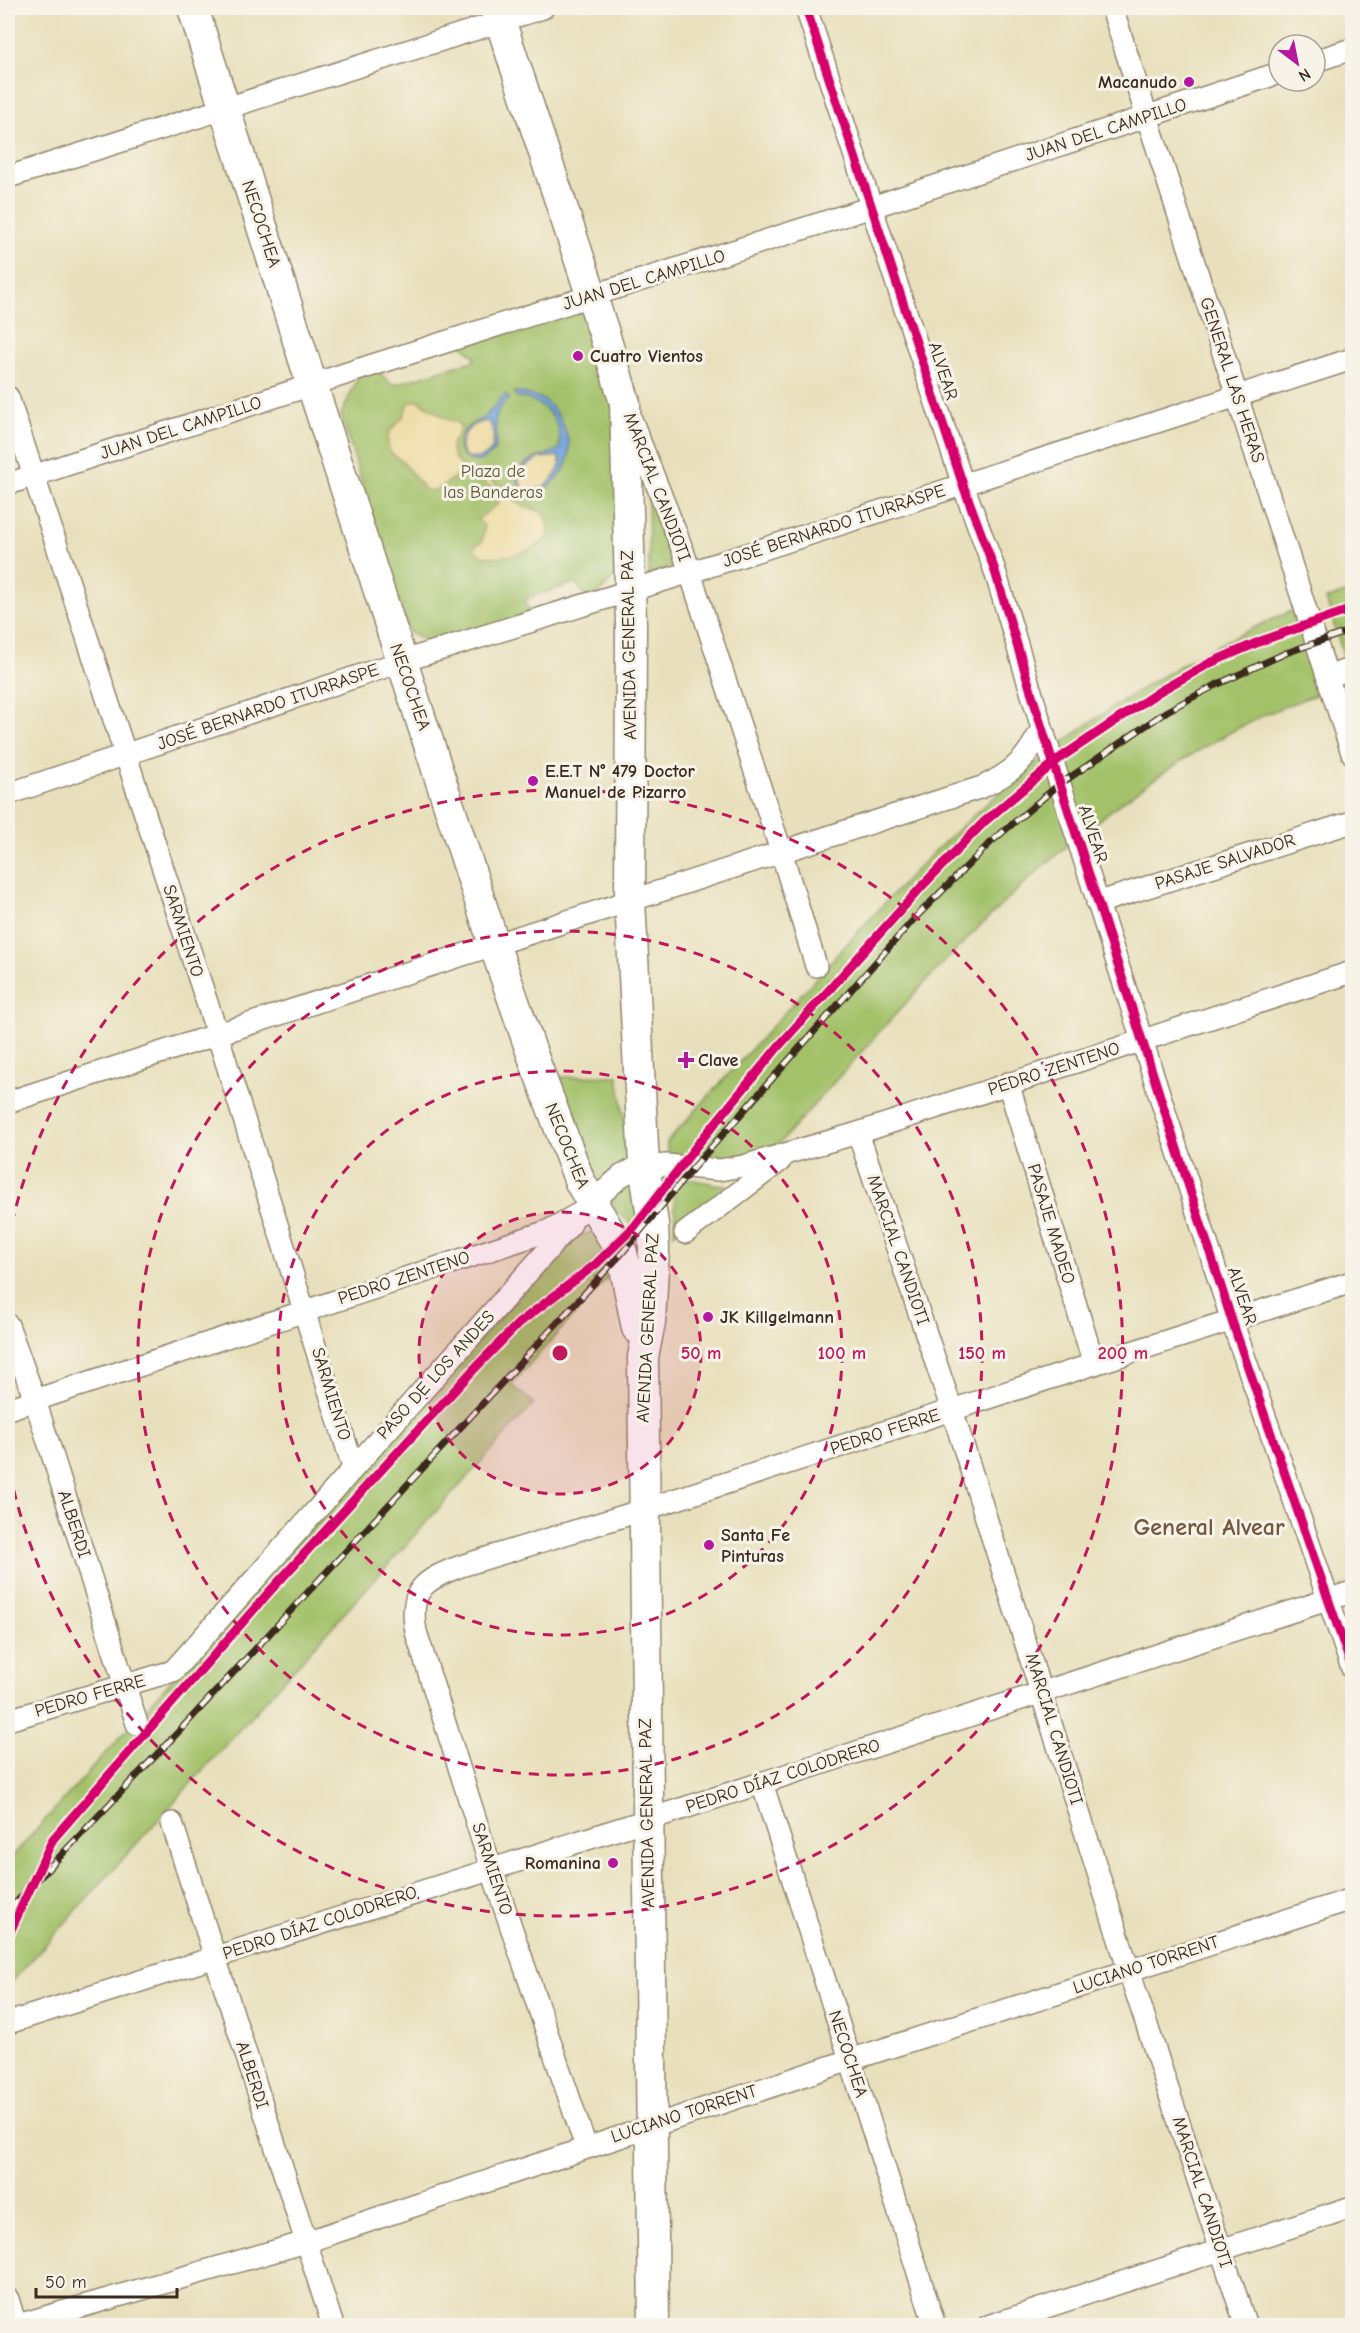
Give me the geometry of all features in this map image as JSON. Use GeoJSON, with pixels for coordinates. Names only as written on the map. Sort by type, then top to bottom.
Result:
{"type":"FeatureCollection","features":[{"type":"Feature","properties":{"kind":"main road","name":"NECOCHEA"},"geometry":{"type":"LineString","coordinates":[[193,8],[312,385],[494,944],[572,1162],[586,1209],[622,1253],[643,1358]]}},
{"type":"Feature","properties":{"kind":"main road","name":"MARCIAL CANDIOTI"},"geometry":{"type":"LineString","coordinates":[[498,14],[625,403]]}},
{"type":"Feature","properties":{"kind":"main road","name":"AVENIDA GENERAL PAZ"},"geometry":{"type":"LineString","coordinates":[[625,403],[631,623],[630,900],[644,1166],[653,1224],[654,1250],[650,1322],[643,1358],[654,2325]]}},
{"type":"Feature","properties":{"kind":"street"},"geometry":{"type":"LineString","coordinates":[[8,177],[224,108],[498,14],[543,8]]}},
{"type":"Feature","properties":{"kind":"street","name":"ALVEAR"},"geometry":{"type":"LineString","coordinates":[[806,8],[963,485],[994,568],[1097,903],[1232,1321],[1353,1668]]}},
{"type":"Feature","properties":{"kind":"street","name":"GENERAL LAS HERAS"},"geometry":{"type":"LineString","coordinates":[[1112,8],[1353,753]]}},
{"type":"Feature","properties":{"kind":"street"},"geometry":{"type":"LineString","coordinates":[[1327,58],[1353,49]]}},
{"type":"Feature","properties":{"kind":"street","name":"JUAN DEL CAMPILLO"},"geometry":{"type":"LineString","coordinates":[[8,484],[872,207],[1267,77]]}},
{"type":"Feature","properties":{"kind":"street","name":"JOSÉ BERNARDO ITURRASPE"},"geometry":{"type":"LineString","coordinates":[[8,794],[403,661],[690,573],[1353,359]]}},
{"type":"Feature","properties":{"kind":"street","name":"SARMIENTO"},"geometry":{"type":"LineString","coordinates":[[8,397],[217,1033],[353,1467]]}},
{"type":"Feature","properties":{"kind":"street","name":"MARCIAL CANDIOTI"},"geometry":{"type":"LineString","coordinates":[[625,403],[690,573],[816,966]]}},
{"type":"Feature","properties":{"kind":"street"},"geometry":{"type":"LineString","coordinates":[[1328,676],[1353,668]]}},
{"type":"Feature","properties":{"kind":"street"},"geometry":{"type":"LineString","coordinates":[[8,1102],[982,787],[1014,768],[1031,751],[1042,728]]}},
{"type":"Feature","properties":{"kind":"street","name":"PASAJE SALVADOR"},"geometry":{"type":"LineString","coordinates":[[1097,903],[1353,822]]}},
{"type":"Feature","properties":{"kind":"street","name":"PEDRO ZENTENO"},"geometry":{"type":"LineString","coordinates":[[8,1409],[305,1309],[548,1231],[586,1209],[621,1176],[644,1166],[666,1165],[719,1170],[743,1166],[858,1133],[1353,972]]}},
{"type":"Feature","properties":{"kind":"street","name":"PASAJE MADEO"},"geometry":{"type":"LineString","coordinates":[[1008,1083],[1094,1364]]}},
{"type":"Feature","properties":{"kind":"street","name":"MARCIAL CANDIOTI"},"geometry":{"type":"LineString","coordinates":[[858,1133],[952,1410],[1043,1692],[1129,1971],[1246,2325]]}},
{"type":"Feature","properties":{"kind":"street","name":"PEDRO ZENTENO"},"geometry":{"type":"LineString","coordinates":[[685,1233],[790,1153]]}},
{"type":"Feature","properties":{"kind":"street","name":"PASO DE LOS ANDES"},"geometry":{"type":"LineString","coordinates":[[173,1671],[586,1209]]}},
{"type":"Feature","properties":{"kind":"street","name":"PEDRO FERRE"},"geometry":{"type":"LineString","coordinates":[[421,1589],[438,1576],[461,1566],[643,1510],[1353,1282]]}},
{"type":"Feature","properties":{"kind":"street","name":"ALBERDI"},"geometry":{"type":"LineString","coordinates":[[8,1325],[35,1400],[136,1724]]}},
{"type":"Feature","properties":{"kind":"street","name":"SARMIENTO"},"geometry":{"type":"LineString","coordinates":[[421,1589],[413,1607],[416,1632],[491,1868],[586,2146]]}},
{"type":"Feature","properties":{"kind":"street","name":"PEDRO DÍAZ COLODRERO"},"geometry":{"type":"LineString","coordinates":[[8,2022],[647,1820],[1353,1592]]}},
{"type":"Feature","properties":{"kind":"street","name":"PEDRO FERRE"},"geometry":{"type":"LineString","coordinates":[[8,1720],[173,1671]]}},
{"type":"Feature","properties":{"kind":"street","name":"NECOCHEA"},"geometry":{"type":"LineString","coordinates":[[762,1783],[935,2325]]}},
{"type":"Feature","properties":{"kind":"street","name":"ALBERDI"},"geometry":{"type":"LineString","coordinates":[[172,1823],[213,1957],[333,2325]]}},
{"type":"Feature","properties":{"kind":"street","name":"LUCIANO TORRENT"},"geometry":{"type":"LineString","coordinates":[[15,2325],[306,2242],[586,2146],[1353,1899]]}},
{"type":"Feature","properties":{"kind":"street"},"geometry":{"type":"LineString","coordinates":[[988,2325],[1353,2207]]}},
{"type":"Feature","properties":{"kind":"street"},"geometry":{"type":"LineString","coordinates":[[8,2299],[15,2325]]}},
{"type":"Feature","properties":{"kind":"green space","name":"Plaza de las Banderas"},"geometry":{"type":"Polygon","coordinates":[[[575,309],[595,326],[620,403],[622,569],[598,594],[587,597],[575,583],[530,597],[524,603],[534,614],[432,645],[408,631],[341,415],[358,377],[376,370],[393,385],[473,361],[475,357],[461,344],[575,309]]]}},
{"type":"Feature","properties":{"kind":"green space"},"geometry":{"type":"Polygon","coordinates":[[[648,482],[674,566],[649,574],[648,482]]]}},
{"type":"Feature","properties":{"kind":"green space"},"geometry":{"type":"Polygon","coordinates":[[[1352,591],[1352,658],[1345,661],[1326,599],[1352,591]]]}},
{"type":"Feature","properties":{"kind":"green space"},"geometry":{"type":"Polygon","coordinates":[[[1299,608],[1324,692],[1264,715],[1185,759],[1118,805],[1056,855],[996,910],[939,968],[775,1148],[724,1158],[672,1154],[667,1150],[667,1142],[872,917],[922,864],[976,813],[1061,744],[1151,682],[1248,630],[1299,608]]]}},
{"type":"Feature","properties":{"kind":"green space"},"geometry":{"type":"Polygon","coordinates":[[[618,1076],[629,1150],[625,1161],[617,1169],[607,1175],[596,1177],[587,1164],[560,1077],[618,1076]]]}},
{"type":"Feature","properties":{"kind":"green space"},"geometry":{"type":"Polygon","coordinates":[[[671,1176],[732,1187],[674,1234],[675,1205],[671,1176]]]}},
{"type":"Feature","properties":{"kind":"green space"},"geometry":{"type":"Polygon","coordinates":[[[635,1180],[641,1246],[633,1227],[617,1211],[613,1201],[621,1188],[635,1180]]]}},
{"type":"Feature","properties":{"kind":"green space"},"geometry":{"type":"Polygon","coordinates":[[[596,1231],[608,1259],[608,1277],[511,1385],[534,1403],[8,1986],[8,1861],[565,1246],[581,1235],[596,1231]]]}},
{"type":"Feature","properties":{"kind":"sand"},"geometry":{"type":"Polygon","coordinates":[[[417,400],[447,419],[457,422],[461,429],[451,446],[456,461],[461,466],[487,477],[519,504],[542,513],[549,533],[545,540],[527,551],[505,556],[494,557],[476,552],[474,546],[482,542],[485,526],[477,520],[499,503],[496,492],[474,477],[464,475],[451,479],[441,488],[425,490],[402,461],[390,452],[388,436],[391,430],[403,417],[408,404],[417,400]]]}},
{"type":"Feature","properties":{"kind":"sand"},"geometry":{"type":"Polygon","coordinates":[[[489,421],[494,433],[492,449],[480,457],[466,457],[461,450],[465,433],[472,426],[489,421]]]}},
{"type":"Feature","properties":{"kind":"sand"},"geometry":{"type":"Polygon","coordinates":[[[558,456],[561,464],[547,484],[537,489],[524,489],[519,480],[523,468],[540,458],[558,456]]]}},
{"type":"Feature","properties":{"kind":"water"},"geometry":{"type":"Polygon","coordinates":[[[514,392],[538,397],[545,401],[560,418],[568,441],[567,463],[553,483],[539,492],[523,492],[517,480],[519,472],[523,466],[527,462],[559,449],[558,429],[555,421],[543,407],[536,402],[517,397],[514,392]],[[558,456],[540,458],[523,467],[519,480],[524,489],[543,488],[561,464],[558,456]]]}},
{"type":"Feature","properties":{"kind":"water"},"geometry":{"type":"Polygon","coordinates":[[[506,394],[509,399],[501,406],[497,414],[494,451],[482,460],[475,461],[465,458],[459,448],[464,431],[484,418],[506,394]],[[489,421],[478,423],[465,433],[461,450],[466,457],[483,456],[492,449],[494,433],[489,421]]]}},
{"type":"Feature","properties":{"kind":"railway"},"geometry":{"type":"LineString","coordinates":[[8,1911],[182,1728],[622,1253],[693,1168],[914,919],[991,842],[1056,787],[1167,711],[1216,685],[1286,653],[1352,630]]}},
{"type":"Feature","properties":{"kind":"cycle path"},"geometry":{"type":"LineString","coordinates":[[806,8],[963,485],[994,568],[1042,728],[1232,1321],[1352,1668]]}},
{"type":"Feature","properties":{"kind":"cycle path"},"geometry":{"type":"LineString","coordinates":[[8,1936],[53,1839],[270,1591],[519,1323],[596,1264],[634,1227],[698,1144],[778,1047],[924,884],[984,822],[1060,758],[1160,691],[1210,663],[1261,641],[1352,609]]}},
{"type":"Feature","properties":{"kind":"place","name":"Macanudo"},"geometry":{"type":"Point","coordinates":[1189,82]}},
{"type":"Feature","properties":{"kind":"place","name":"Cuatro Vientos"},"geometry":{"type":"Point","coordinates":[578,356]}},
{"type":"Feature","properties":{"kind":"place","name":"E.E.T N° 479 Doctor Manuel de Pizarro"},"geometry":{"type":"Point","coordinates":[533,781]}},
{"type":"Feature","properties":{"kind":"place","name":"Clave"},"geometry":{"type":"Point","coordinates":[686,1060]}},
{"type":"Feature","properties":{"kind":"place","name":"JK Killgelmann"},"geometry":{"type":"Point","coordinates":[708,1317]}},
{"type":"Feature","properties":{"kind":"place","name":"Santa Fe Pinturas"},"geometry":{"type":"Point","coordinates":[709,1545]}},
{"type":"Feature","properties":{"kind":"place","name":"Romanina"},"geometry":{"type":"Point","coordinates":[613,1863]}},
{"type":"Feature","properties":{"kind":"district","name":"General Alvear"},"geometry":{"type":"Point","coordinates":[1209,1527]}}]}
